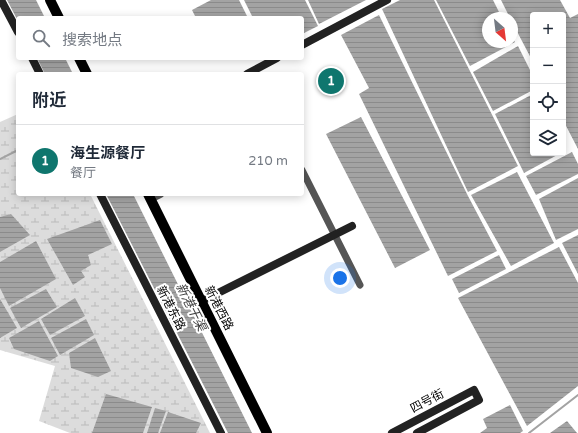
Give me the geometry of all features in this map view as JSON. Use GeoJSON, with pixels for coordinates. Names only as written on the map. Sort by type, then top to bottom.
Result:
{"type":"FeatureCollection","features":[{"type":"Feature","properties":{"kind":"main road"},"geometry":{"type":"LineString","coordinates":[[2,0],[16,28]]}},
{"type":"Feature","properties":{"kind":"main road"},"geometry":{"type":"LineString","coordinates":[[50,0],[58,16]]}},
{"type":"Feature","properties":{"kind":"main road"},"geometry":{"type":"LineString","coordinates":[[304,44],[387,0]]}},
{"type":"Feature","properties":{"kind":"main road"},"geometry":{"type":"LineString","coordinates":[[33,60],[39,72]]}},
{"type":"Feature","properties":{"kind":"main road"},"geometry":{"type":"LineString","coordinates":[[80,60],[86,72]]}},
{"type":"Feature","properties":{"kind":"main road"},"geometry":{"type":"LineString","coordinates":[[251,72],[273,60]]}},
{"type":"Feature","properties":{"kind":"main road","name":"新港东路"},"geometry":{"type":"LineString","coordinates":[[101,196],[221,433]]}},
{"type":"Feature","properties":{"kind":"main road","name":"新港西路"},"geometry":{"type":"LineString","coordinates":[[155,196],[267,433]]}},
{"type":"Feature","properties":{"kind":"main road"},"geometry":{"type":"LineString","coordinates":[[206,299],[352,226]]}},
{"type":"Feature","properties":{"kind":"main road","name":"四号街"},"geometry":{"type":"LineString","coordinates":[[392,433],[474,390],[479,400],[417,433]]}},
{"type":"Feature","properties":{"kind":"street"},"geometry":{"type":"LineString","coordinates":[[304,174],[360,285]]}},
{"type":"Feature","properties":{"kind":"green space"},"geometry":{"type":"Polygon","coordinates":[[[16,115],[16,196],[91,196],[210,433],[70,433],[39,421],[55,366],[0,350],[0,122],[16,115]]]}},
{"type":"Feature","properties":{"kind":"shaded area"},"geometry":{"type":"Polygon","coordinates":[[[7,0],[36,0],[44,16],[16,16],[7,0]]]}},
{"type":"Feature","properties":{"kind":"shaded area"},"geometry":{"type":"Polygon","coordinates":[[[211,0],[239,0],[247,16],[195,16],[192,10],[211,0]]]}},
{"type":"Feature","properties":{"kind":"shaded area"},"geometry":{"type":"Polygon","coordinates":[[[244,0],[305,0],[318,26],[304,33],[304,16],[252,16],[244,0]]]}},
{"type":"Feature","properties":{"kind":"shaded area"},"geometry":{"type":"Polygon","coordinates":[[[308,0],[366,0],[319,24],[308,0]]]}},
{"type":"Feature","properties":{"kind":"shaded area"},"geometry":{"type":"Polygon","coordinates":[[[400,0],[434,0],[518,166],[468,192],[382,9],[400,0]]]}},
{"type":"Feature","properties":{"kind":"shaded area"},"geometry":{"type":"Polygon","coordinates":[[[436,0],[493,0],[499,12],[482,12],[482,48],[504,48],[470,66],[436,0]]]}},
{"type":"Feature","properties":{"kind":"shaded area"},"geometry":{"type":"Polygon","coordinates":[[[501,0],[560,0],[570,18],[578,14],[578,149],[566,126],[566,12],[530,12],[530,56],[518,33],[518,12],[507,12],[501,0]]]}},
{"type":"Feature","properties":{"kind":"shaded area"},"geometry":{"type":"Polygon","coordinates":[[[379,15],[468,196],[497,251],[448,276],[359,94],[369,88],[341,35],[379,15]]]}},
{"type":"Feature","properties":{"kind":"shaded area"},"geometry":{"type":"Polygon","coordinates":[[[518,46],[530,70],[530,92],[493,111],[473,72],[515,48],[518,48],[518,46]]]}},
{"type":"Feature","properties":{"kind":"shaded area"},"geometry":{"type":"Polygon","coordinates":[[[38,60],[66,60],[72,72],[44,72],[38,60]]]}},
{"type":"Feature","properties":{"kind":"shaded area"},"geometry":{"type":"Polygon","coordinates":[[[530,96],[530,156],[555,156],[524,173],[495,114],[530,96]]]}},
{"type":"Feature","properties":{"kind":"shaded area"},"geometry":{"type":"Polygon","coordinates":[[[361,117],[430,250],[395,268],[326,134],[361,117]]]}},
{"type":"Feature","properties":{"kind":"shaded area"},"geometry":{"type":"Polygon","coordinates":[[[572,152],[578,164],[578,174],[536,195],[526,176],[572,152]]]}},
{"type":"Feature","properties":{"kind":"shaded area"},"geometry":{"type":"Polygon","coordinates":[[[517,172],[554,243],[511,266],[471,195],[517,172]]]}},
{"type":"Feature","properties":{"kind":"shaded area"},"geometry":{"type":"Polygon","coordinates":[[[578,178],[578,229],[556,240],[539,199],[578,178]]]}},
{"type":"Feature","properties":{"kind":"shaded area","name":"新港干渠"},"geometry":{"type":"Polygon","coordinates":[[[107,196],[134,196],[252,433],[228,433],[107,196]]]}},
{"type":"Feature","properties":{"kind":"shaded area"},"geometry":{"type":"Polygon","coordinates":[[[11,214],[30,235],[0,252],[0,217],[11,214]]]}},
{"type":"Feature","properties":{"kind":"shaded area"},"geometry":{"type":"Polygon","coordinates":[[[100,220],[112,244],[88,255],[91,265],[81,271],[85,277],[73,285],[47,239],[100,220]]]}},
{"type":"Feature","properties":{"kind":"shaded area"},"geometry":{"type":"Polygon","coordinates":[[[578,235],[578,274],[562,243],[578,235]]]}},
{"type":"Feature","properties":{"kind":"shaded area"},"geometry":{"type":"Polygon","coordinates":[[[36,241],[56,279],[9,306],[0,288],[0,262],[36,241]]]}},
{"type":"Feature","properties":{"kind":"shaded area"},"geometry":{"type":"Polygon","coordinates":[[[559,247],[578,283],[578,386],[527,426],[458,298],[559,247]]]}},
{"type":"Feature","properties":{"kind":"shaded area"},"geometry":{"type":"Polygon","coordinates":[[[499,255],[506,269],[459,293],[452,279],[499,255]]]}},
{"type":"Feature","properties":{"kind":"shaded area"},"geometry":{"type":"Polygon","coordinates":[[[46,289],[57,307],[21,328],[10,308],[46,289]]]}},
{"type":"Feature","properties":{"kind":"shaded area"},"geometry":{"type":"Polygon","coordinates":[[[75,298],[85,316],[50,335],[41,319],[75,298]]]}},
{"type":"Feature","properties":{"kind":"shaded area"},"geometry":{"type":"Polygon","coordinates":[[[0,299],[17,328],[0,338],[0,299]]]}},
{"type":"Feature","properties":{"kind":"shaded area"},"geometry":{"type":"Polygon","coordinates":[[[86,319],[94,335],[60,355],[51,338],[86,319]]]}},
{"type":"Feature","properties":{"kind":"shaded area"},"geometry":{"type":"Polygon","coordinates":[[[39,321],[58,356],[50,361],[14,349],[9,338],[39,321]]]}},
{"type":"Feature","properties":{"kind":"shaded area"},"geometry":{"type":"Polygon","coordinates":[[[95,338],[111,371],[98,377],[71,368],[69,353],[95,338]]]}},
{"type":"Feature","properties":{"kind":"shaded area"},"geometry":{"type":"Polygon","coordinates":[[[106,394],[152,407],[143,433],[92,433],[106,394]]]}},
{"type":"Feature","properties":{"kind":"shaded area"},"geometry":{"type":"Polygon","coordinates":[[[510,405],[523,431],[520,433],[480,433],[487,428],[483,419],[510,405]]]}},
{"type":"Feature","properties":{"kind":"shaded area"},"geometry":{"type":"Polygon","coordinates":[[[155,408],[166,411],[158,433],[147,433],[155,408]]]}},
{"type":"Feature","properties":{"kind":"shaded area"},"geometry":{"type":"Polygon","coordinates":[[[168,412],[201,423],[196,433],[160,433],[168,412]]]}},
{"type":"Feature","properties":{"kind":"shaded area"},"geometry":{"type":"Polygon","coordinates":[[[567,421],[577,433],[550,433],[567,421]]]}},
{"type":"Feature","properties":{"kind":"waterway"},"geometry":{"type":"LineString","coordinates":[[0,159],[16,151]]}},
{"type":"Feature","properties":{"kind":"waterway"},"geometry":{"type":"LineString","coordinates":[[529,433],[578,395]]}},
{"type":"Feature","properties":{"kind":"place","name":"海生源餐厅"},"geometry":{"type":"Point","coordinates":[331,81]}}]}
